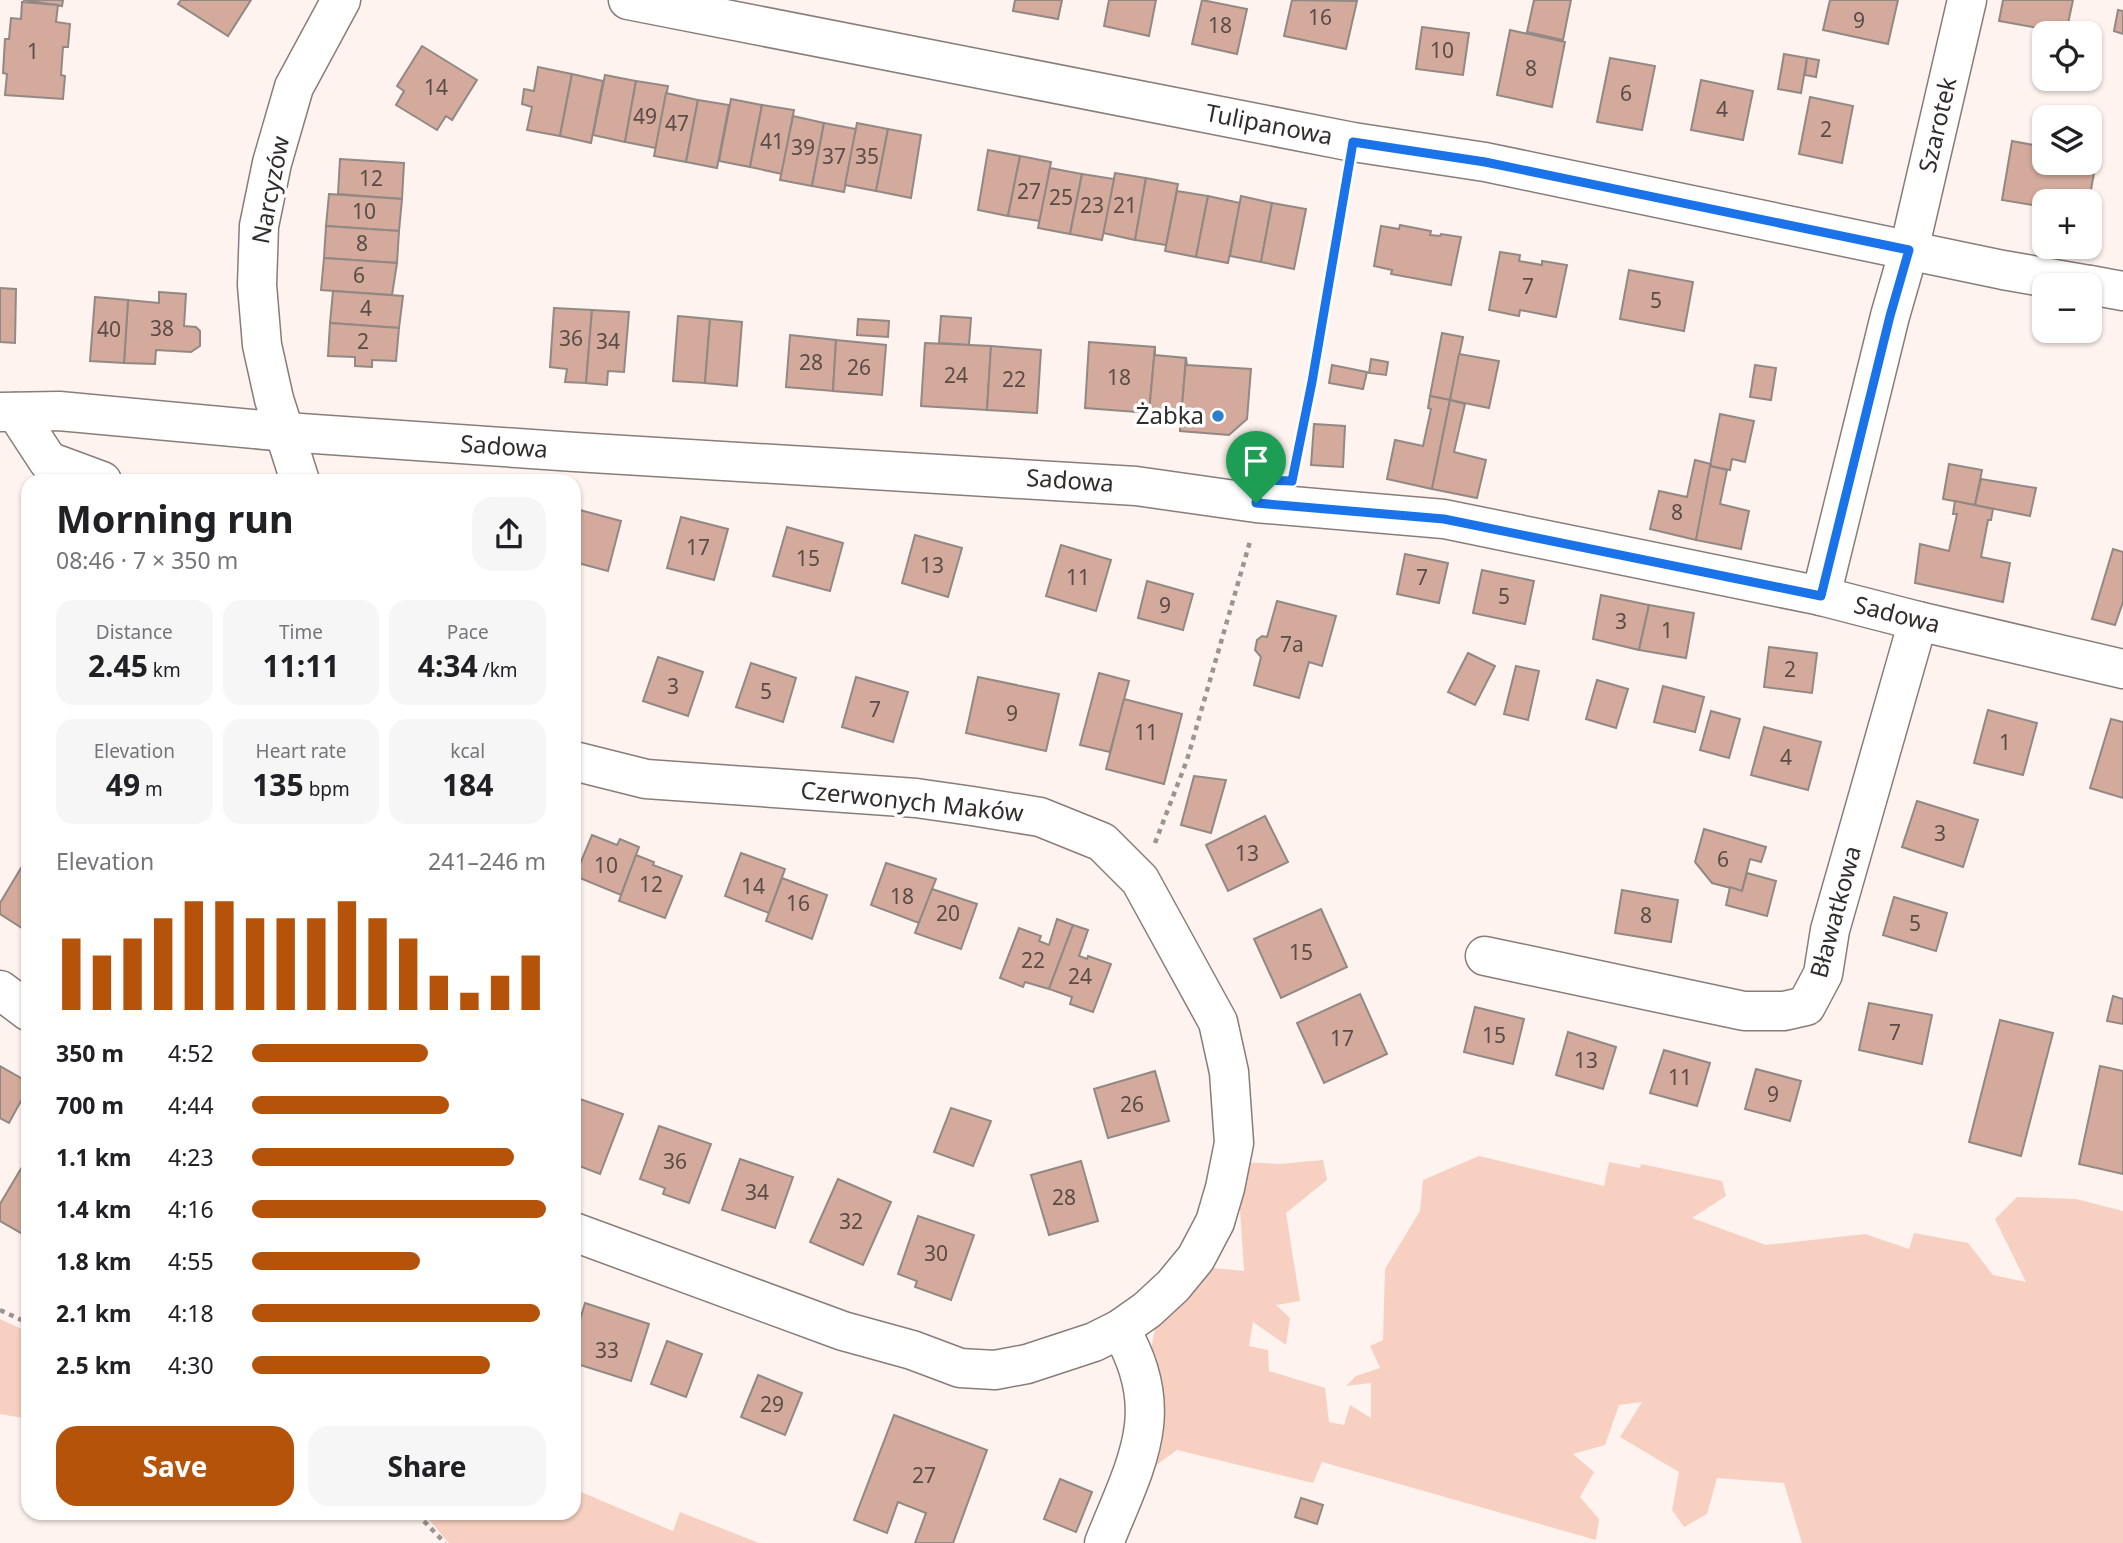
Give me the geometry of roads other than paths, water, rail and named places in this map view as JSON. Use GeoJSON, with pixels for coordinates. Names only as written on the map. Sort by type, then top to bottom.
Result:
{"type":"FeatureCollection","features":[{"type":"Feature","properties":{"kind":"street","name":"Narcyzów"},"geometry":{"type":"LineString","coordinates":[[286,432],[274,398],[262,345],[257,285],[259,226],[272,163],[294,87],[341,0]]}},
{"type":"Feature","properties":{"kind":"street","name":"Tulipanowa"},"geometry":{"type":"LineString","coordinates":[[628,0],[1353,142],[1485,162],[1909,250]]}},
{"type":"Feature","properties":{"kind":"street","name":"Szarotek"},"geometry":{"type":"LineString","coordinates":[[1821,596],[1890,316],[1909,250],[1967,0]]}},
{"type":"Feature","properties":{"kind":"street"},"geometry":{"type":"LineString","coordinates":[[1909,250],[2032,274]]}},
{"type":"Feature","properties":{"kind":"street"},"geometry":{"type":"LineString","coordinates":[[2102,287],[2123,291]]}},
{"type":"Feature","properties":{"kind":"street","name":"Sadowa"},"geometry":{"type":"LineString","coordinates":[[8,412],[59,411],[286,432],[1136,486],[1256,503],[1444,519],[1821,596],[2123,669]]}},
{"type":"Feature","properties":{"kind":"street"},"geometry":{"type":"LineString","coordinates":[[8,412],[48,461],[83,474]]}},
{"type":"Feature","properties":{"kind":"street"},"geometry":{"type":"LineString","coordinates":[[286,432],[298,474]]}},
{"type":"Feature","properties":{"kind":"street","name":"Bławatkowa"},"geometry":{"type":"LineString","coordinates":[[1485,956],[1744,1011],[1784,1011],[1806,1006],[1823,974],[1830,930],[1918,621]]}},
{"type":"Feature","properties":{"kind":"street","name":"Czerwonych Maków"},"geometry":{"type":"LineString","coordinates":[[581,763],[646,779],[916,798],[1040,817],[1102,842],[1140,880],[1218,1022],[1229,1072],[1234,1143],[1216,1222],[1196,1258],[1173,1286],[1147,1310],[1120,1329],[1094,1342],[1027,1364],[995,1370],[960,1368],[912,1350],[843,1331],[581,1235]]}},
{"type":"Feature","properties":{"kind":"street"},"geometry":{"type":"LineString","coordinates":[[0,990],[21,1006]]}},
{"type":"Feature","properties":{"kind":"street"},"geometry":{"type":"LineString","coordinates":[[1104,1543],[1142,1444],[1146,1408],[1140,1372],[1120,1329]]}},
{"type":"Feature","properties":{"kind":"place","name":"Żabka"},"geometry":{"type":"Point","coordinates":[1218,416]}}]}
